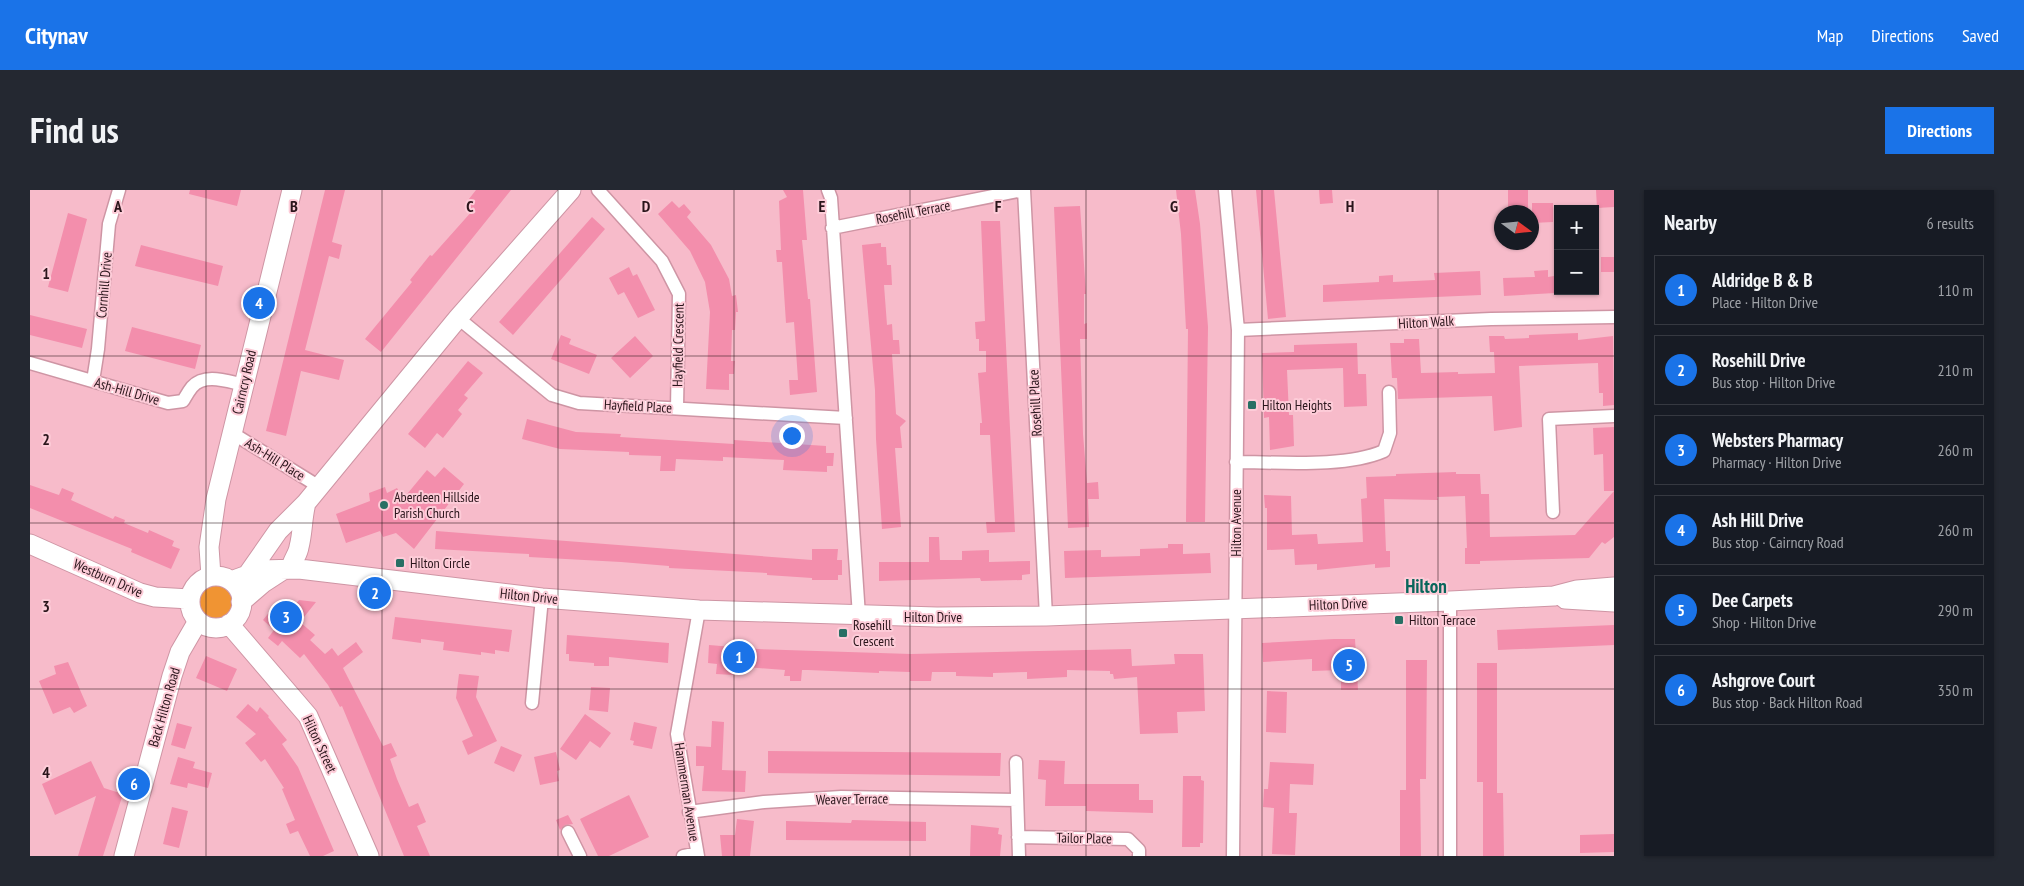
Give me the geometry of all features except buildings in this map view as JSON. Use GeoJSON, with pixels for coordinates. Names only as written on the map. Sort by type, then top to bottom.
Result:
{"type":"FeatureCollection","features":[{"type":"Feature","properties":{"kind":"street","name":"Cornhill Drive"},"geometry":{"type":"LineString","coordinates":[[93,381],[98,349],[109,224],[119,190]]}},
{"type":"Feature","properties":{"kind":"street","name":"Cairncry Road"},"geometry":{"type":"LineString","coordinates":[[211,576],[209,547],[212,520],[292,190]]}},
{"type":"Feature","properties":{"kind":"street"},"geometry":{"type":"LineString","coordinates":[[240,578],[211,576],[196,584],[190,600],[193,615],[198,621],[213,627],[229,624],[238,614],[241,602],[239,591],[240,578],[286,522],[306,503],[318,486],[458,318],[570,190]]}},
{"type":"Feature","properties":{"kind":"street","name":"Hayfield Crescent"},"geometry":{"type":"LineString","coordinates":[[598,190],[662,261],[679,294],[678,408]]}},
{"type":"Feature","properties":{"kind":"street"},"geometry":{"type":"LineString","coordinates":[[828,190],[859,616]]}},
{"type":"Feature","properties":{"kind":"street","name":"Rosehill Terrace"},"geometry":{"type":"LineString","coordinates":[[832,228],[1024,190]]}},
{"type":"Feature","properties":{"kind":"street","name":"Rosehill Place"},"geometry":{"type":"LineString","coordinates":[[1024,190],[1046,616]]}},
{"type":"Feature","properties":{"kind":"street","name":"Hilton Avenue"},"geometry":{"type":"LineString","coordinates":[[1225,190],[1238,330],[1233,856]]}},
{"type":"Feature","properties":{"kind":"street","name":"Hilton Walk"},"geometry":{"type":"LineString","coordinates":[[1238,330],[1491,319],[1614,317]]}},
{"type":"Feature","properties":{"kind":"street","name":"Hayfield Place"},"geometry":{"type":"LineString","coordinates":[[458,318],[552,395],[579,403],[846,418]]}},
{"type":"Feature","properties":{"kind":"street","name":"Ash-Hill Drive"},"geometry":{"type":"LineString","coordinates":[[30,363],[168,403],[182,400],[191,388],[203,380],[218,380],[245,385]]}},
{"type":"Feature","properties":{"kind":"street"},"geometry":{"type":"LineString","coordinates":[[1236,462],[1313,462],[1367,458],[1384,451],[1390,433],[1390,392]]}},
{"type":"Feature","properties":{"kind":"street"},"geometry":{"type":"LineString","coordinates":[[1553,512],[1549,419],[1614,416]]}},
{"type":"Feature","properties":{"kind":"street","name":"Ash-Hill Place"},"geometry":{"type":"LineString","coordinates":[[232,433],[318,486]]}},
{"type":"Feature","properties":{"kind":"street"},"geometry":{"type":"LineString","coordinates":[[241,602],[263,583],[289,566],[299,549],[301,523],[306,503]]}},
{"type":"Feature","properties":{"kind":"street"},"geometry":{"type":"LineString","coordinates":[[286,522],[284,551],[289,566]]}},
{"type":"Feature","properties":{"kind":"street","name":"Westburn Drive"},"geometry":{"type":"LineString","coordinates":[[30,544],[140,593],[156,597],[190,600]]}},
{"type":"Feature","properties":{"kind":"street","name":"Hilton Drive"},"geometry":{"type":"LineString","coordinates":[[240,578],[261,570],[289,566],[542,598],[699,610],[859,616],[1046,616],[1450,601],[1554,596],[1577,590],[1614,586]]}},
{"type":"Feature","properties":{"kind":"street","name":"Hilton Drive"},"geometry":{"type":"LineString","coordinates":[[1554,596],[1571,601],[1614,602]]}},
{"type":"Feature","properties":{"kind":"street"},"geometry":{"type":"LineString","coordinates":[[532,703],[542,598]]}},
{"type":"Feature","properties":{"kind":"street"},"geometry":{"type":"LineString","coordinates":[[1450,601],[1450,856]]}},
{"type":"Feature","properties":{"kind":"street","name":"Hammerman Avenue"},"geometry":{"type":"LineString","coordinates":[[697,854],[677,734],[699,610]]}},
{"type":"Feature","properties":{"kind":"street","name":"Back Hilton Road"},"geometry":{"type":"LineString","coordinates":[[124,856],[172,676],[180,652],[198,621]]}},
{"type":"Feature","properties":{"kind":"street","name":"Hilton Street"},"geometry":{"type":"LineString","coordinates":[[229,624],[308,716],[370,856]]}},
{"type":"Feature","properties":{"kind":"street"},"geometry":{"type":"LineString","coordinates":[[1016,762],[1019,856]]}},
{"type":"Feature","properties":{"kind":"street","name":"Weaver Terrace"},"geometry":{"type":"LineString","coordinates":[[689,812],[764,802],[841,797],[1017,800]]}},
{"type":"Feature","properties":{"kind":"street"},"geometry":{"type":"LineString","coordinates":[[568,832],[580,856]]}},
{"type":"Feature","properties":{"kind":"street","name":"Tailor Place"},"geometry":{"type":"LineString","coordinates":[[1018,837],[1128,839],[1139,850],[1139,856]]}},
{"type":"Feature","properties":{"kind":"street"},"geometry":{"type":"LineString","coordinates":[[683,856],[697,854]]}},
{"type":"Feature","properties":{"kind":"shaded area"},"geometry":{"type":"Polygon","coordinates":[[[216,586],[222,587],[227,591],[231,596],[231,608],[227,613],[222,617],[216,618],[210,617],[205,613],[201,608],[200,602],[201,596],[205,591],[210,587],[216,586]]]}},
{"type":"Feature","properties":{"kind":"place","name":"Ash Hill Drive"},"geometry":{"type":"Point","coordinates":[259,303]}},
{"type":"Feature","properties":{"kind":"place","name":"Hilton Heights"},"geometry":{"type":"Point","coordinates":[1252,405]}},
{"type":"Feature","properties":{"kind":"place","name":"Aberdeen Hillside Parish Church"},"geometry":{"type":"Point","coordinates":[384,505]}},
{"type":"Feature","properties":{"kind":"place","name":"Hilton Circle"},"geometry":{"type":"Point","coordinates":[400,563]}},
{"type":"Feature","properties":{"kind":"place","name":"Rosehill Drive"},"geometry":{"type":"Point","coordinates":[375,593]}},
{"type":"Feature","properties":{"kind":"place","name":"Websters Pharmacy"},"geometry":{"type":"Point","coordinates":[286,617]}},
{"type":"Feature","properties":{"kind":"place","name":"Hilton Terrace"},"geometry":{"type":"Point","coordinates":[1399,620]}},
{"type":"Feature","properties":{"kind":"place","name":"Rosehill Crescent"},"geometry":{"type":"Point","coordinates":[843,633]}},
{"type":"Feature","properties":{"kind":"place","name":"Aldridge B & B"},"geometry":{"type":"Point","coordinates":[739,657]}},
{"type":"Feature","properties":{"kind":"place","name":"Dee Carpets"},"geometry":{"type":"Point","coordinates":[1349,665]}},
{"type":"Feature","properties":{"kind":"place","name":"Ashgrove Court"},"geometry":{"type":"Point","coordinates":[134,784]}},
{"type":"Feature","properties":{"kind":"district","name":"Hilton"},"geometry":{"type":"Point","coordinates":[1426,586]}}]}
